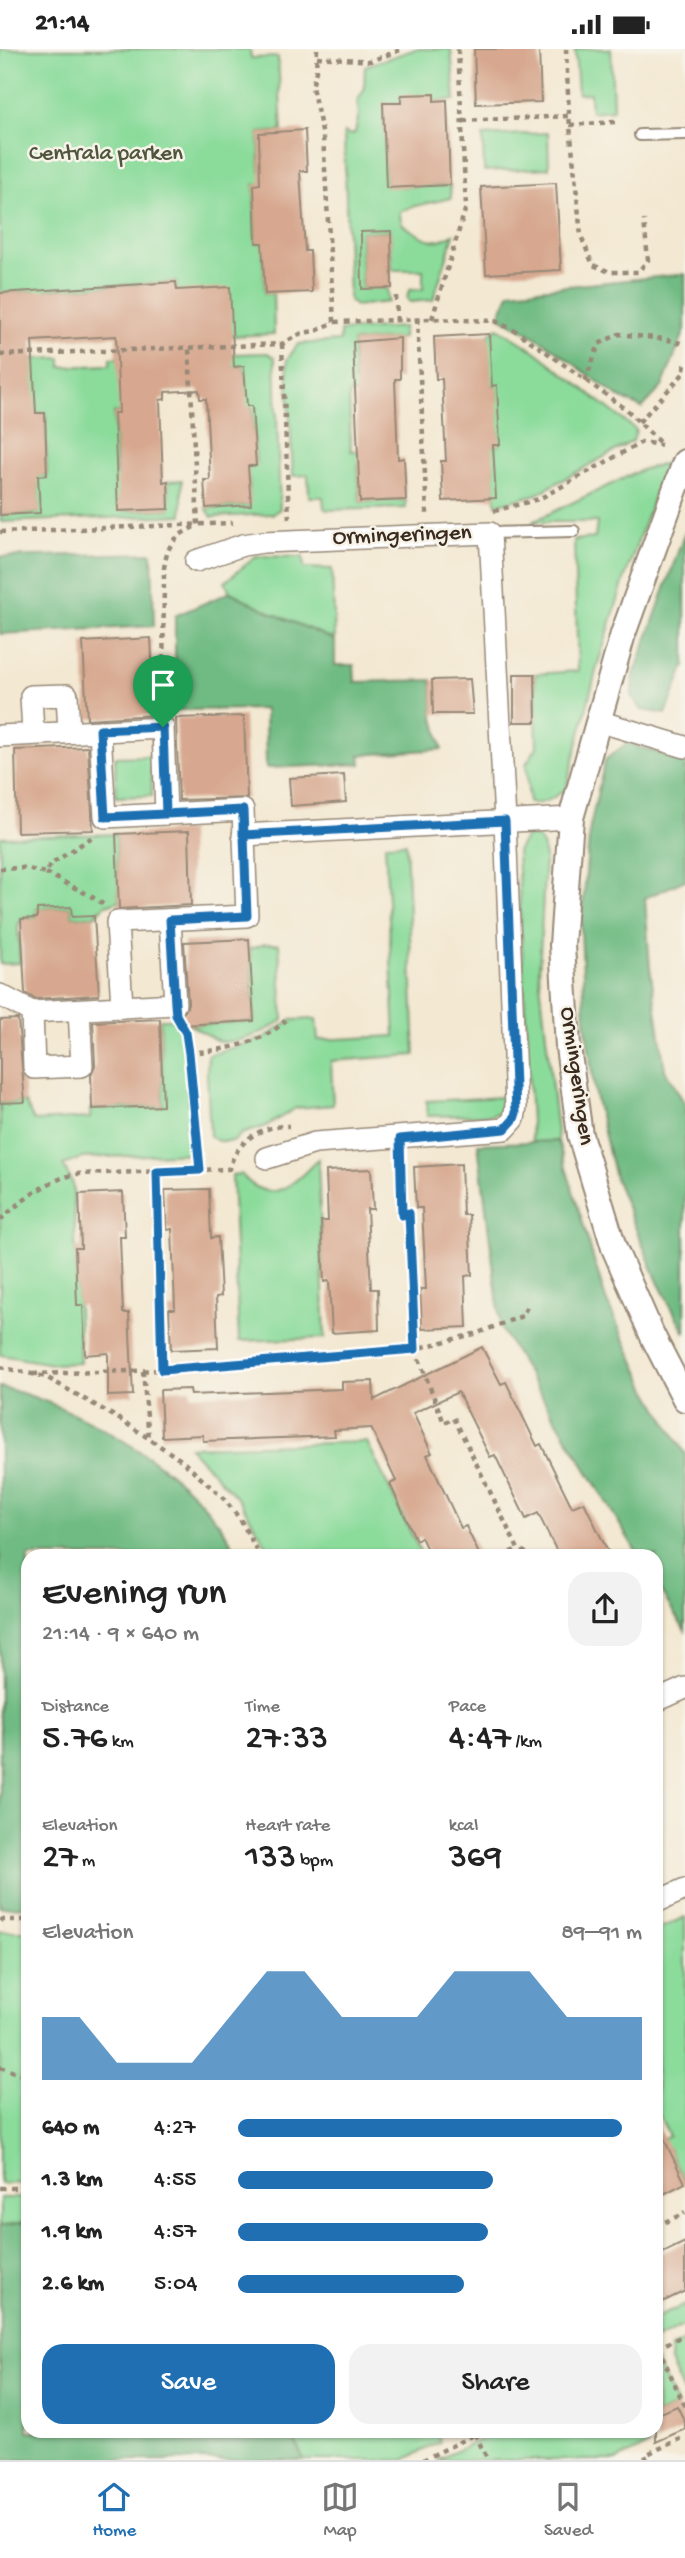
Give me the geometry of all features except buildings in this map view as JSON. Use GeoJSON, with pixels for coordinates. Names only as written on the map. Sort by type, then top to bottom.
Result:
{"type":"FeatureCollection","features":[{"type":"Feature","properties":{"kind":"street","name":"Ormingeringen"},"geometry":{"type":"LineString","coordinates":[[685,463],[623,634],[571,818],[562,945],[568,1047],[580,1135],[614,1248],[653,1337],[685,1399]]}},
{"type":"Feature","properties":{"kind":"street","name":"Ormingeringen"},"geometry":{"type":"LineString","coordinates":[[196,561],[243,545],[263,542],[490,533],[505,821],[516,1107],[514,1119],[505,1129],[400,1139],[315,1143],[267,1158]]}},
{"type":"Feature","properties":{"kind":"street"},"geometry":{"type":"LineString","coordinates":[[33,733],[31,696],[67,695],[69,732]]}},
{"type":"Feature","properties":{"kind":"street"},"geometry":{"type":"LineString","coordinates":[[598,721],[685,747]]}},
{"type":"Feature","properties":{"kind":"street"},"geometry":{"type":"LineString","coordinates":[[0,736],[163,727],[166,814]]}},
{"type":"Feature","properties":{"kind":"street"},"geometry":{"type":"LineString","coordinates":[[100,730],[105,817],[243,810],[247,916],[117,922],[122,1007]]}},
{"type":"Feature","properties":{"kind":"street"},"geometry":{"type":"LineString","coordinates":[[243,835],[571,818]]}},
{"type":"Feature","properties":{"kind":"street"},"geometry":{"type":"LineString","coordinates":[[0,995],[32,1012],[175,1004],[170,920]]}},
{"type":"Feature","properties":{"kind":"street"},"geometry":{"type":"LineString","coordinates":[[32,1012],[34,1069],[82,1066],[79,1010]]}},
{"type":"Feature","properties":{"kind":"street"},"geometry":{"type":"LineString","coordinates":[[663,1698],[685,1688]]}},
{"type":"Feature","properties":{"kind":"street"},"geometry":{"type":"LineString","coordinates":[[663,1899],[685,1889]]}},
{"type":"Feature","properties":{"kind":"lane"},"geometry":{"type":"LineString","coordinates":[[640,135],[685,134]]}},
{"type":"Feature","properties":{"kind":"lane"},"geometry":{"type":"LineString","coordinates":[[490,533],[574,531]]}},
{"type":"Feature","properties":{"kind":"path"},"geometry":{"type":"LineString","coordinates":[[317,49],[312,87],[323,136],[334,322]]}},
{"type":"Feature","properties":{"kind":"path"},"geometry":{"type":"LineString","coordinates":[[317,57],[371,61],[403,49]]}},
{"type":"Feature","properties":{"kind":"path"},"geometry":{"type":"LineString","coordinates":[[432,319],[466,207],[458,49]]}},
{"type":"Feature","properties":{"kind":"path"},"geometry":{"type":"LineString","coordinates":[[566,49],[569,116],[581,236],[593,265],[610,272],[638,272],[648,260],[644,220]]}},
{"type":"Feature","properties":{"kind":"path"},"geometry":{"type":"LineString","coordinates":[[463,121],[569,116]]}},
{"type":"Feature","properties":{"kind":"path"},"geometry":{"type":"LineString","coordinates":[[570,125],[615,122]]}},
{"type":"Feature","properties":{"kind":"path"},"geometry":{"type":"LineString","coordinates":[[396,296],[397,320]]}},
{"type":"Feature","properties":{"kind":"path"},"geometry":{"type":"LineString","coordinates":[[417,319],[427,514]]}},
{"type":"Feature","properties":{"kind":"path"},"geometry":{"type":"LineString","coordinates":[[0,355],[282,344],[302,333],[316,331],[334,322],[417,319],[495,321],[516,331],[627,410],[662,446],[642,442],[539,499],[488,511]]}},
{"type":"Feature","properties":{"kind":"path"},"geometry":{"type":"LineString","coordinates":[[585,381],[599,344],[618,334],[685,344]]}},
{"type":"Feature","properties":{"kind":"path"},"geometry":{"type":"LineString","coordinates":[[282,344],[289,520]]}},
{"type":"Feature","properties":{"kind":"path"},"geometry":{"type":"LineString","coordinates":[[189,349],[198,525]]}},
{"type":"Feature","properties":{"kind":"path"},"geometry":{"type":"LineString","coordinates":[[639,422],[683,375],[685,364]]}},
{"type":"Feature","properties":{"kind":"path"},"geometry":{"type":"LineString","coordinates":[[413,514],[439,513]]}},
{"type":"Feature","properties":{"kind":"path"},"geometry":{"type":"LineString","coordinates":[[276,520],[303,519]]}},
{"type":"Feature","properties":{"kind":"path"},"geometry":{"type":"LineString","coordinates":[[0,532],[237,523]]}},
{"type":"Feature","properties":{"kind":"path"},"geometry":{"type":"LineString","coordinates":[[163,727],[164,568],[167,549],[180,534],[198,525]]}},
{"type":"Feature","properties":{"kind":"path"},"geometry":{"type":"LineString","coordinates":[[46,873],[51,864],[106,828],[105,817]]}},
{"type":"Feature","properties":{"kind":"path"},"geometry":{"type":"LineString","coordinates":[[0,869],[23,868],[46,873],[102,902],[117,922]]}},
{"type":"Feature","properties":{"kind":"path"},"geometry":{"type":"LineString","coordinates":[[175,1004],[176,1015],[186,1033],[200,1170]]}},
{"type":"Feature","properties":{"kind":"path"},"geometry":{"type":"LineString","coordinates":[[189,1053],[241,1044],[263,1037],[286,1020]]}},
{"type":"Feature","properties":{"kind":"path"},"geometry":{"type":"LineString","coordinates":[[0,1220],[25,1198],[57,1178],[77,1174],[229,1169],[233,1157],[245,1140],[267,1129],[294,1126]]}},
{"type":"Feature","properties":{"kind":"path"},"geometry":{"type":"LineString","coordinates":[[400,1139],[402,1215],[409,1213],[415,1349],[444,1423],[454,1418],[518,1549]]}},
{"type":"Feature","properties":{"kind":"path"},"geometry":{"type":"LineString","coordinates":[[157,1172],[162,1370]]}},
{"type":"Feature","properties":{"kind":"path"},"geometry":{"type":"LineString","coordinates":[[33,1374],[162,1370],[415,1349],[478,1333],[522,1316],[527,1307]]}},
{"type":"Feature","properties":{"kind":"path"},"geometry":{"type":"LineString","coordinates":[[0,1367],[46,1377],[121,1420],[181,1459],[224,1499],[240,1519],[256,1549]]}},
{"type":"Feature","properties":{"kind":"path"},"geometry":{"type":"LineString","coordinates":[[144,1371],[149,1439]]}},
{"type":"Feature","properties":{"kind":"path"},"geometry":{"type":"LineString","coordinates":[[0,1920],[21,1920]]}},
{"type":"Feature","properties":{"kind":"path"},"geometry":{"type":"LineString","coordinates":[[0,2067],[21,2074]]}},
{"type":"Feature","properties":{"kind":"path"},"geometry":{"type":"LineString","coordinates":[[0,2188],[21,2188]]}},
{"type":"Feature","properties":{"kind":"path"},"geometry":{"type":"LineString","coordinates":[[663,2223],[685,2213]]}},
{"type":"Feature","properties":{"kind":"path"},"geometry":{"type":"LineString","coordinates":[[663,2345],[685,2335]]}},
{"type":"Feature","properties":{"kind":"path"},"geometry":{"type":"LineString","coordinates":[[663,2361],[685,2407]]}},
{"type":"Feature","properties":{"kind":"path"},"geometry":{"type":"LineString","coordinates":[[647,2460],[645,2455],[685,2437]]}},
{"type":"Feature","properties":{"kind":"path"},"geometry":{"type":"LineString","coordinates":[[458,2438],[460,2442]]}},
{"type":"Feature","properties":{"kind":"path"},"geometry":{"type":"LineString","coordinates":[[423,2460],[468,2438]]}},
{"type":"Feature","properties":{"kind":"path"},"geometry":{"type":"LineString","coordinates":[[477,2438],[488,2460]]}},
{"type":"Feature","properties":{"kind":"green space","name":"Centrala parken"},"geometry":{"type":"Polygon","coordinates":[[[0,49],[250,49],[251,58],[278,57],[282,131],[259,133],[260,172],[269,184],[254,185],[256,243],[273,242],[263,253],[265,294],[273,293],[274,334],[232,336],[177,302],[176,282],[46,290],[35,306],[34,291],[0,293],[0,49]]]}},
{"type":"Feature","properties":{"kind":"green space"},"geometry":{"type":"Polygon","coordinates":[[[416,49],[451,49],[455,100],[434,101],[401,96],[402,103],[384,103],[386,187],[450,185],[451,198],[411,207],[400,212],[400,217],[406,227],[431,240],[454,234],[433,300],[410,302],[407,299],[409,290],[423,289],[423,270],[392,270],[390,231],[361,232],[362,288],[387,288],[388,302],[355,306],[349,300],[344,132],[350,135],[355,133],[359,114],[357,101],[364,90],[365,66],[416,49]]]}},
{"type":"Feature","properties":{"kind":"green space"},"geometry":{"type":"Polygon","coordinates":[[[575,49],[611,49],[613,110],[591,112],[590,93],[578,94],[575,49]]]}},
{"type":"Feature","properties":{"kind":"green space"},"geometry":{"type":"Polygon","coordinates":[[[548,133],[549,168],[484,171],[483,136],[548,133]]]}},
{"type":"Feature","properties":{"kind":"green space"},"geometry":{"type":"Polygon","coordinates":[[[685,274],[685,330],[662,387],[642,408],[617,396],[547,344],[499,316],[510,292],[685,274]]]}},
{"type":"Feature","properties":{"kind":"green space"},"geometry":{"type":"Polygon","coordinates":[[[403,327],[403,338],[353,342],[354,381],[362,393],[349,394],[351,451],[365,451],[358,465],[360,502],[406,500],[406,508],[327,510],[324,508],[323,497],[309,497],[308,475],[293,476],[287,360],[298,344],[340,341],[340,331],[403,327]]]}},
{"type":"Feature","properties":{"kind":"green space"},"geometry":{"type":"Polygon","coordinates":[[[498,328],[535,351],[636,430],[633,441],[537,494],[496,505],[493,460],[484,446],[499,445],[496,385],[483,386],[489,334],[498,328]]]}},
{"type":"Feature","properties":{"kind":"green space"},"geometry":{"type":"Polygon","coordinates":[[[268,353],[275,358],[280,509],[272,514],[212,517],[206,508],[250,505],[249,479],[238,467],[256,466],[252,407],[239,407],[246,395],[244,366],[198,369],[198,355],[268,353]]]}},
{"type":"Feature","properties":{"kind":"green space"},"geometry":{"type":"Polygon","coordinates":[[[160,355],[125,412],[114,413],[116,471],[125,511],[169,509],[168,481],[182,480],[182,515],[1,522],[1,515],[39,513],[38,485],[31,476],[47,475],[45,413],[28,414],[0,360],[61,358],[61,367],[110,365],[110,358],[160,355]]]}},
{"type":"Feature","properties":{"kind":"green space"},"geometry":{"type":"Polygon","coordinates":[[[666,463],[624,580],[597,667],[566,789],[544,802],[529,803],[526,764],[537,747],[535,674],[578,671],[574,540],[595,538],[597,522],[532,522],[641,470],[666,463]]]}},
{"type":"Feature","properties":{"kind":"green space"},"geometry":{"type":"Polygon","coordinates":[[[685,532],[685,665],[666,714],[642,710],[632,697],[633,678],[685,532]]]}},
{"type":"Feature","properties":{"kind":"green space"},"geometry":{"type":"Polygon","coordinates":[[[152,553],[154,626],[0,634],[0,557],[152,553]]]}},
{"type":"Feature","properties":{"kind":"green space"},"geometry":{"type":"Polygon","coordinates":[[[256,556],[303,557],[304,568],[332,569],[335,640],[230,592],[225,582],[256,556]]]}},
{"type":"Feature","properties":{"kind":"green space"},"geometry":{"type":"Polygon","coordinates":[[[230,592],[335,640],[335,665],[354,665],[355,682],[432,680],[433,714],[442,749],[360,755],[361,764],[266,768],[265,709],[175,710],[175,616],[230,592]]]}},
{"type":"Feature","properties":{"kind":"green space"},"geometry":{"type":"Polygon","coordinates":[[[627,743],[685,762],[685,880],[645,898],[650,967],[665,1070],[685,1104],[685,1333],[658,1282],[615,1178],[595,1095],[585,1020],[581,928],[590,827],[605,760],[627,743]]]}},
{"type":"Feature","properties":{"kind":"green space"},"geometry":{"type":"Polygon","coordinates":[[[151,756],[152,796],[116,797],[115,757],[151,756]]]}},
{"type":"Feature","properties":{"kind":"green space"},"geometry":{"type":"Polygon","coordinates":[[[116,834],[119,901],[106,905],[94,916],[72,917],[71,907],[37,909],[37,918],[21,919],[18,927],[20,963],[0,964],[0,837],[116,834]]]}},
{"type":"Feature","properties":{"kind":"green space"},"geometry":{"type":"Polygon","coordinates":[[[526,836],[537,837],[545,857],[539,973],[558,1141],[532,1142],[517,851],[526,836]]]}},
{"type":"Feature","properties":{"kind":"green space"},"geometry":{"type":"Polygon","coordinates":[[[406,843],[415,1055],[331,1061],[333,1105],[296,1108],[266,1126],[241,1134],[234,1141],[218,1141],[210,1136],[208,1055],[265,1038],[291,1020],[316,1019],[318,1040],[395,1036],[385,844],[406,843]]]}},
{"type":"Feature","properties":{"kind":"green space"},"geometry":{"type":"Polygon","coordinates":[[[265,944],[279,944],[283,1020],[259,1033],[230,1041],[214,1039],[190,1025],[254,1021],[250,949],[265,944]]]}},
{"type":"Feature","properties":{"kind":"green space"},"geometry":{"type":"Polygon","coordinates":[[[160,1019],[175,1019],[184,1039],[194,1153],[82,1158],[63,1165],[73,1184],[80,1363],[52,1364],[0,1355],[0,1103],[25,1102],[34,1121],[90,1118],[90,1109],[163,1106],[160,1019]]]}},
{"type":"Feature","properties":{"kind":"green space"},"geometry":{"type":"Polygon","coordinates":[[[503,1097],[500,1112],[491,1115],[427,1116],[426,1101],[503,1097]]]}},
{"type":"Feature","properties":{"kind":"green space"},"geometry":{"type":"Polygon","coordinates":[[[558,1141],[606,1300],[647,1389],[685,1454],[685,1631],[663,1595],[663,1549],[635,1549],[501,1329],[478,1144],[558,1141]]]}},
{"type":"Feature","properties":{"kind":"green space"},"geometry":{"type":"Polygon","coordinates":[[[318,1159],[325,1338],[239,1341],[232,1175],[241,1174],[262,1190],[272,1191],[291,1184],[318,1159]]]}},
{"type":"Feature","properties":{"kind":"green space"},"geometry":{"type":"Polygon","coordinates":[[[0,1387],[28,1395],[88,1421],[147,1456],[197,1498],[219,1524],[235,1549],[21,1549],[21,1906],[0,1907],[0,1387]]]}},
{"type":"Feature","properties":{"kind":"green space"},"geometry":{"type":"Polygon","coordinates":[[[367,1442],[419,1549],[269,1549],[240,1501],[189,1447],[367,1442]]]}},
{"type":"Feature","properties":{"kind":"green space"},"geometry":{"type":"Polygon","coordinates":[[[685,1917],[685,2183],[668,2148],[663,2146],[663,2140],[669,2136],[663,2123],[663,1927],[685,1917]]]}},
{"type":"Feature","properties":{"kind":"green space"},"geometry":{"type":"Polygon","coordinates":[[[0,1931],[21,1931],[21,2183],[0,2184],[0,1931]]]}},
{"type":"Feature","properties":{"kind":"green space"},"geometry":{"type":"Polygon","coordinates":[[[0,2198],[21,2198],[21,2222],[0,2227],[0,2198]]]}},
{"type":"Feature","properties":{"kind":"green space"},"geometry":{"type":"Polygon","coordinates":[[[21,2222],[21,2438],[293,2438],[304,2460],[0,2460],[0,2227],[21,2222]]]}},
{"type":"Feature","properties":{"kind":"green space"},"geometry":{"type":"Polygon","coordinates":[[[685,2305],[685,2325],[663,2336],[663,2315],[685,2305]]]}},
{"type":"Feature","properties":{"kind":"green space"},"geometry":{"type":"Polygon","coordinates":[[[685,2341],[685,2395],[670,2362],[671,2348],[685,2341]]]}},
{"type":"Feature","properties":{"kind":"green space"},"geometry":{"type":"Polygon","coordinates":[[[663,2375],[677,2406],[663,2412],[663,2375]]]}},
{"type":"Feature","properties":{"kind":"green space"},"geometry":{"type":"Polygon","coordinates":[[[293,2438],[438,2438],[440,2442],[404,2460],[304,2460],[293,2438]]]}},
{"type":"Feature","properties":{"kind":"green space"},"geometry":{"type":"Polygon","coordinates":[[[484,2438],[644,2438],[648,2446],[617,2460],[437,2460],[484,2438]]]}},
{"type":"Feature","properties":{"kind":"route"},"geometry":{"type":"LineString","coordinates":[[163,727],[100,730],[105,817],[166,814],[243,810],[243,835],[505,821],[516,1113],[505,1129],[400,1139],[402,1215],[409,1213],[415,1349],[162,1370],[157,1172],[200,1170],[186,1033],[176,1015],[170,920],[247,916],[243,835],[243,810],[166,814],[163,727]]}}]}
